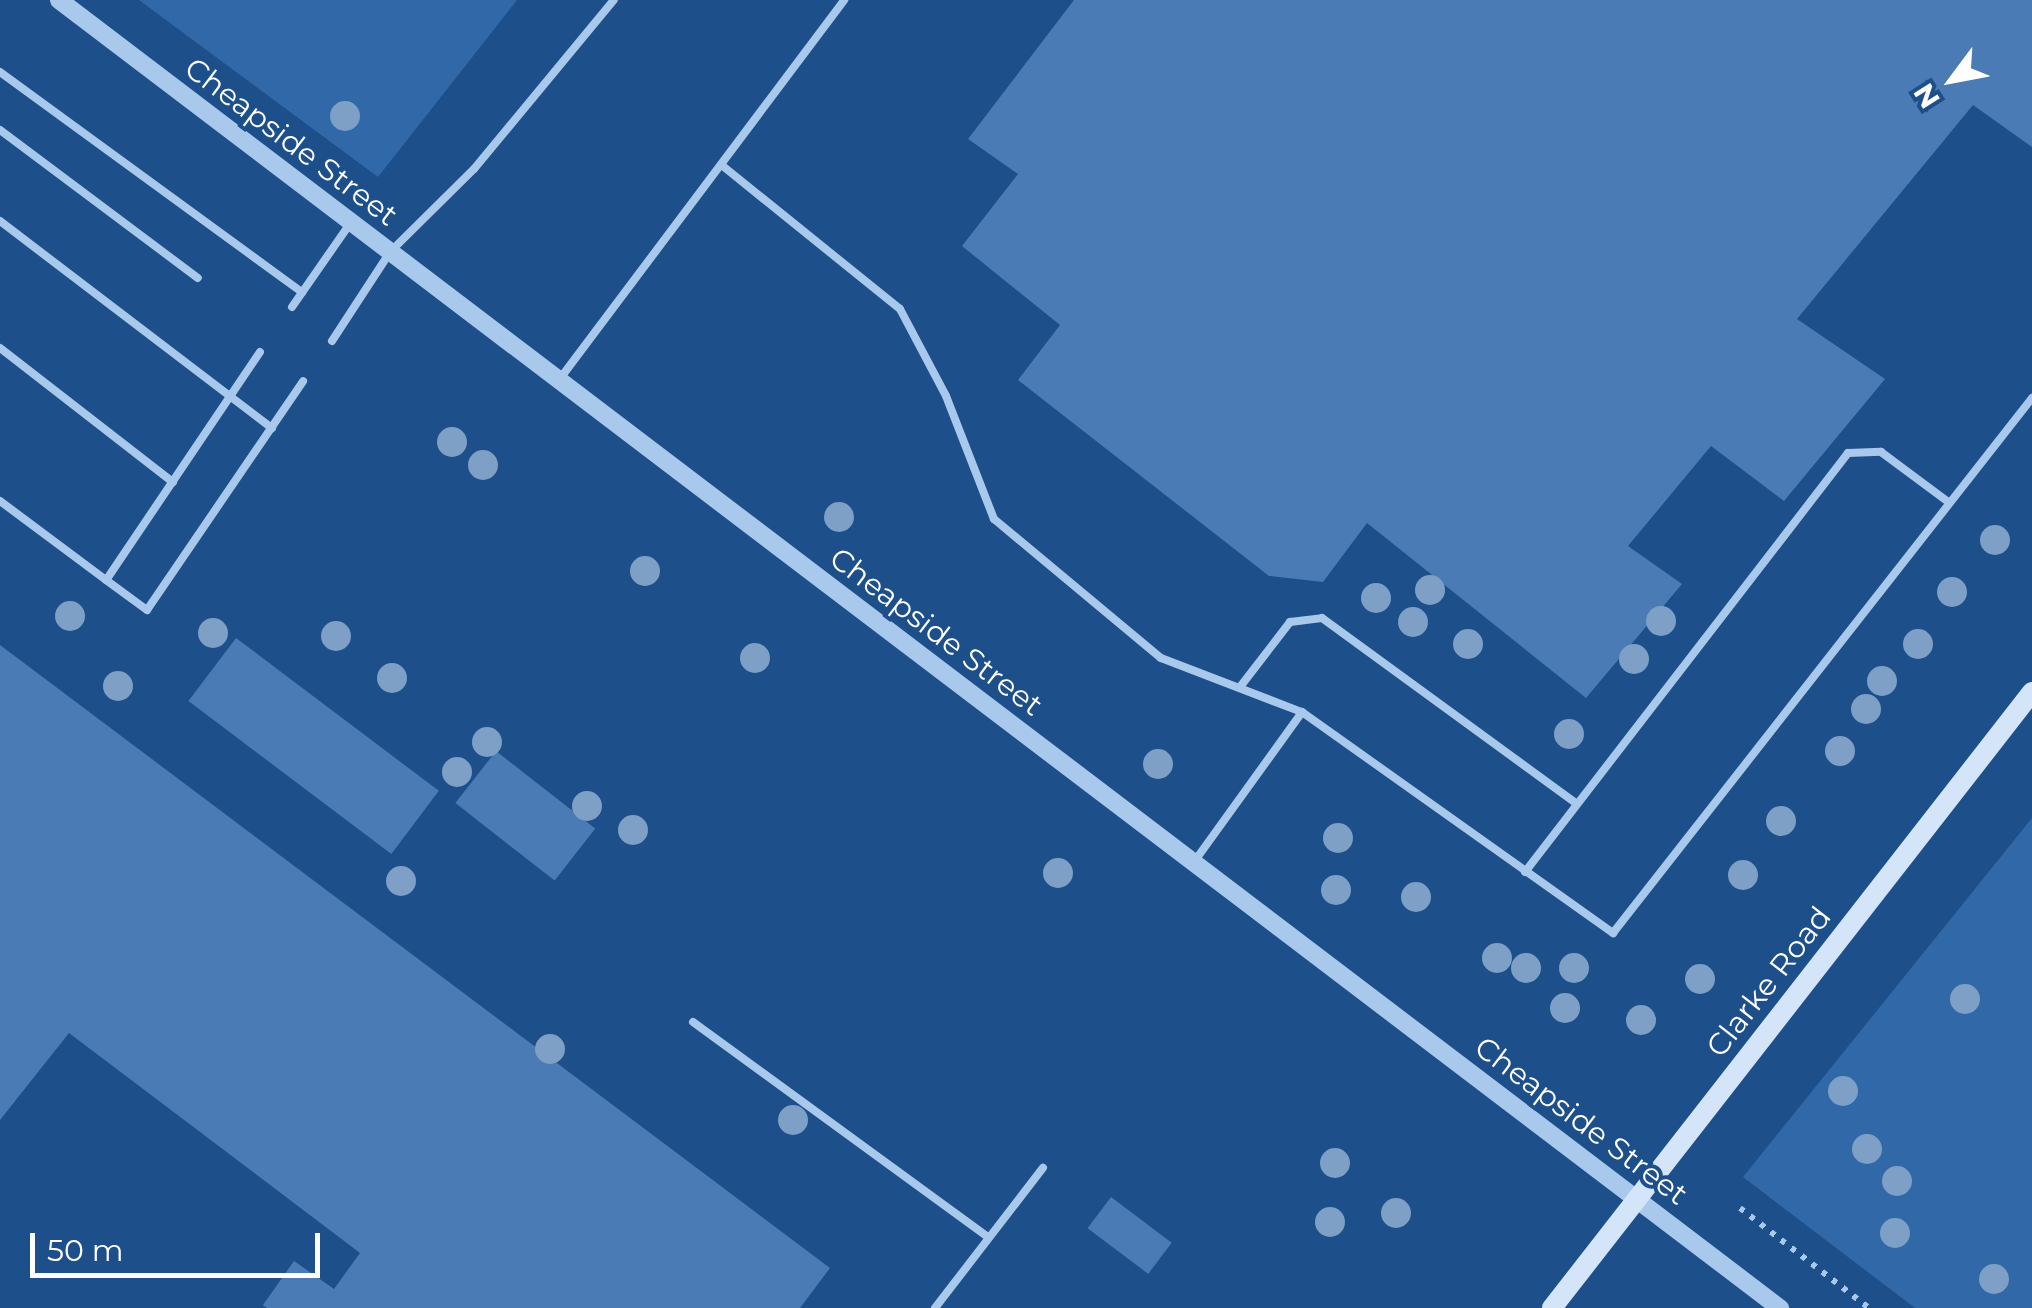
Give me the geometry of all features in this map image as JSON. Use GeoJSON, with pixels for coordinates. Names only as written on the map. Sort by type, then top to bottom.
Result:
{"type":"FeatureCollection","features":[{"type":"Feature","properties":{"kind":"main road","name":"Clarke Road"},"geometry":{"type":"LineString","coordinates":[[1552,1308],[2032,692]]}},
{"type":"Feature","properties":{"kind":"street","name":"Cheapside Street"},"geometry":{"type":"LineString","coordinates":[[58,0],[1780,1308]]}},
{"type":"Feature","properties":{"kind":"lane"},"geometry":{"type":"LineString","coordinates":[[332,341],[390,252],[474,169],[614,0]]}},
{"type":"Feature","properties":{"kind":"lane"},"geometry":{"type":"LineString","coordinates":[[559,380],[724,167],[844,0]]}},
{"type":"Feature","properties":{"kind":"lane"},"geometry":{"type":"LineString","coordinates":[[0,72],[302,292]]}},
{"type":"Feature","properties":{"kind":"lane"},"geometry":{"type":"LineString","coordinates":[[0,130],[198,278]]}},
{"type":"Feature","properties":{"kind":"lane"},"geometry":{"type":"LineString","coordinates":[[724,167],[900,309],[946,396],[994,519],[1161,658],[1302,712],[1613,933],[1946,501],[2032,398]]}},
{"type":"Feature","properties":{"kind":"lane"},"geometry":{"type":"LineString","coordinates":[[0,222],[272,428]]}},
{"type":"Feature","properties":{"kind":"lane"},"geometry":{"type":"LineString","coordinates":[[292,307],[352,222]]}},
{"type":"Feature","properties":{"kind":"lane"},"geometry":{"type":"LineString","coordinates":[[0,348],[173,482]]}},
{"type":"Feature","properties":{"kind":"lane"},"geometry":{"type":"LineString","coordinates":[[106,580],[260,352]]}},
{"type":"Feature","properties":{"kind":"lane"},"geometry":{"type":"LineString","coordinates":[[0,501],[147,610],[304,381]]}},
{"type":"Feature","properties":{"kind":"lane"},"geometry":{"type":"LineString","coordinates":[[1525,872],[1848,452],[1881,452],[1946,501]]}},
{"type":"Feature","properties":{"kind":"lane"},"geometry":{"type":"LineString","coordinates":[[1240,687],[1290,622],[1322,618],[1576,803]]}},
{"type":"Feature","properties":{"kind":"lane"},"geometry":{"type":"LineString","coordinates":[[1194,862],[1302,712]]}},
{"type":"Feature","properties":{"kind":"lane"},"geometry":{"type":"LineString","coordinates":[[693,1022],[988,1237]]}},
{"type":"Feature","properties":{"kind":"lane"},"geometry":{"type":"LineString","coordinates":[[934,1308],[1043,1168]]}},
{"type":"Feature","properties":{"kind":"path"},"geometry":{"type":"LineString","coordinates":[[1740,1208],[1869,1308]]}},
{"type":"Feature","properties":{"kind":"shaded area"},"geometry":{"type":"Polygon","coordinates":[[[139,0],[517,0],[378,177],[139,0]]]}},
{"type":"Feature","properties":{"kind":"shaded area"},"geometry":{"type":"Polygon","coordinates":[[[2032,818],[2032,1308],[1915,1308],[1743,1177],[2032,818]]]}},
{"type":"Feature","properties":{"kind":"building"},"geometry":{"type":"Polygon","coordinates":[[[1074,0],[2032,0],[2032,147],[1973,105],[1797,319],[1885,379],[1784,501],[1711,446],[1628,546],[1682,584],[1586,698],[1367,523],[1323,582],[1269,576],[1018,380],[1060,325],[962,246],[1018,174],[968,139],[1074,0]]]}},
{"type":"Feature","properties":{"kind":"building"},"geometry":{"type":"Polygon","coordinates":[[[236,638],[439,791],[391,854],[188,701],[236,638]]]}},
{"type":"Feature","properties":{"kind":"building"},"geometry":{"type":"Polygon","coordinates":[[[0,645],[830,1268],[800,1308],[267,1308],[263,1305],[294,1261],[334,1289],[360,1253],[69,1033],[0,1120],[0,645]]]}},
{"type":"Feature","properties":{"kind":"building"},"geometry":{"type":"Polygon","coordinates":[[[496,751],[595,829],[555,881],[455,803],[496,751]]]}},
{"type":"Feature","properties":{"kind":"building"},"geometry":{"type":"Polygon","coordinates":[[[1111,1197],[1172,1243],[1148,1274],[1088,1228],[1111,1197]]]}}]}
